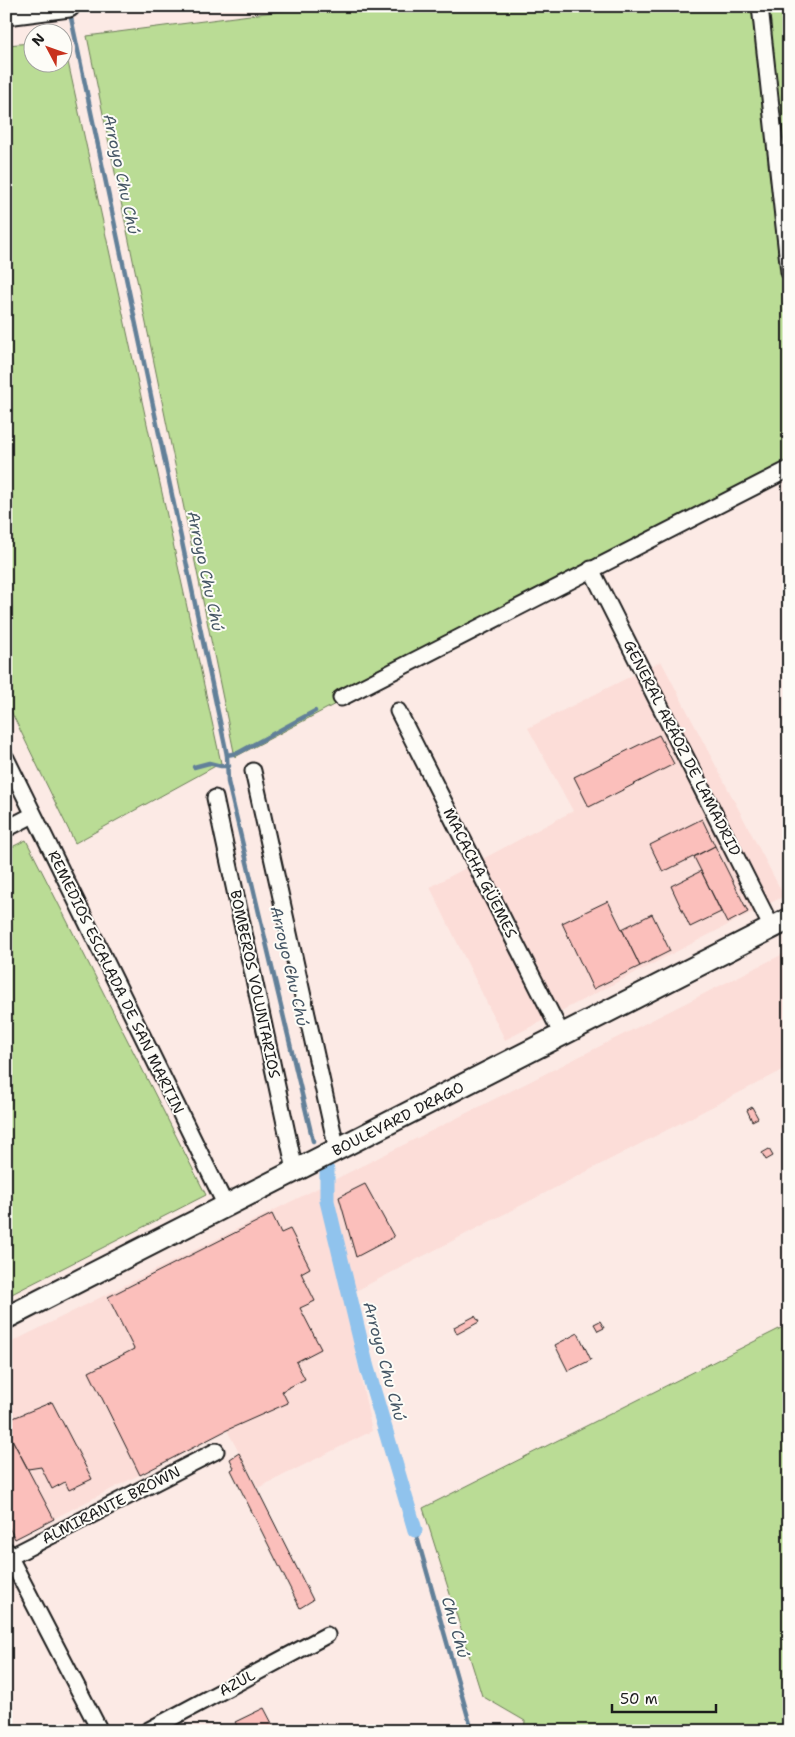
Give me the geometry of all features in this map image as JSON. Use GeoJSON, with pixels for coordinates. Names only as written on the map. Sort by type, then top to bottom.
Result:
{"type":"FeatureCollection","features":[{"type":"Feature","properties":{"kind":"main road"},"geometry":{"type":"LineString","coordinates":[[6,14],[64,7]]}},
{"type":"Feature","properties":{"kind":"main road","name":"BOULEVARD DRAGO"},"geometry":{"type":"LineString","coordinates":[[6,1318],[781,923]]}},
{"type":"Feature","properties":{"kind":"street"},"geometry":{"type":"LineString","coordinates":[[760,6],[789,272]]}},
{"type":"Feature","properties":{"kind":"street"},"geometry":{"type":"LineString","coordinates":[[341,698],[789,468]]}},
{"type":"Feature","properties":{"kind":"street","name":"GENERAL ARÁOZ DE LAMADRID"},"geometry":{"type":"LineString","coordinates":[[591,568],[781,923]]}},
{"type":"Feature","properties":{"kind":"street","name":"MACACHA GÜEMES"},"geometry":{"type":"LineString","coordinates":[[398,711],[562,1035]]}},
{"type":"Feature","properties":{"kind":"street","name":"REMEDIOS ESCALADA DE SAN MARTIN"},"geometry":{"type":"LineString","coordinates":[[6,758],[226,1206]]}},
{"type":"Feature","properties":{"kind":"street"},"geometry":{"type":"LineString","coordinates":[[253,771],[334,1151]]}},
{"type":"Feature","properties":{"kind":"street","name":"BOMBEROS VOLUNTARIOS"},"geometry":{"type":"LineString","coordinates":[[215,798],[301,1168]]}},
{"type":"Feature","properties":{"kind":"street"},"geometry":{"type":"LineString","coordinates":[[6,829],[33,815]]}},
{"type":"Feature","properties":{"kind":"street","name":"ALMIRANTE BROWN"},"geometry":{"type":"LineString","coordinates":[[7,1555],[216,1451]]}},
{"type":"Feature","properties":{"kind":"street"},"geometry":{"type":"LineString","coordinates":[[7,1555],[100,1731]]}},
{"type":"Feature","properties":{"kind":"street","name":"AZUL"},"geometry":{"type":"LineString","coordinates":[[147,1731],[327,1635]]}},
{"type":"Feature","properties":{"kind":"shaded area"},"geometry":{"type":"Polygon","coordinates":[[[661,661],[784,896],[505,1040],[430,887],[573,811],[528,728],[661,661]]]}},
{"type":"Feature","properties":{"kind":"shaded area"},"geometry":{"type":"Polygon","coordinates":[[[789,951],[789,1067],[344,1297],[372,1431],[258,1488],[227,1430],[6,1543],[6,1345],[789,951]]]}},
{"type":"Feature","properties":{"kind":"green space"},"geometry":{"type":"Polygon","coordinates":[[[320,6],[789,6],[789,469],[591,569],[235,757],[87,36],[320,6]]]}},
{"type":"Feature","properties":{"kind":"green space"},"geometry":{"type":"Polygon","coordinates":[[[22,44],[22,72],[70,72],[221,763],[75,843],[6,701],[6,45],[22,44]]]}},
{"type":"Feature","properties":{"kind":"green space"},"geometry":{"type":"Polygon","coordinates":[[[26,840],[206,1195],[6,1297],[6,850],[26,840]]]}},
{"type":"Feature","properties":{"kind":"green space"},"geometry":{"type":"Polygon","coordinates":[[[789,1324],[789,1731],[524,1731],[525,1721],[482,1696],[423,1508],[789,1324]]]}},
{"type":"Feature","properties":{"kind":"building"},"geometry":{"type":"Polygon","coordinates":[[[659,735],[674,764],[589,807],[574,777],[659,735]]]}},
{"type":"Feature","properties":{"kind":"building"},"geometry":{"type":"Polygon","coordinates":[[[702,819],[715,846],[663,872],[650,845],[702,819]]]}},
{"type":"Feature","properties":{"kind":"building"},"geometry":{"type":"Polygon","coordinates":[[[715,846],[748,912],[727,923],[694,857],[715,846]]]}},
{"type":"Feature","properties":{"kind":"building"},"geometry":{"type":"Polygon","coordinates":[[[701,871],[721,912],[690,927],[671,886],[701,871]]]}},
{"type":"Feature","properties":{"kind":"building"},"geometry":{"type":"Polygon","coordinates":[[[608,901],[640,966],[593,989],[562,923],[608,901]]]}},
{"type":"Feature","properties":{"kind":"building"},"geometry":{"type":"Polygon","coordinates":[[[652,914],[670,951],[640,966],[622,929],[652,914]]]}},
{"type":"Feature","properties":{"kind":"building"},"geometry":{"type":"Polygon","coordinates":[[[752,1107],[758,1118],[752,1121],[747,1110],[752,1107]]]}},
{"type":"Feature","properties":{"kind":"building"},"geometry":{"type":"Polygon","coordinates":[[[769,1149],[773,1156],[766,1160],[762,1153],[769,1149]]]}},
{"type":"Feature","properties":{"kind":"building"},"geometry":{"type":"Polygon","coordinates":[[[365,1184],[394,1237],[356,1257],[339,1197],[365,1184]]]}},
{"type":"Feature","properties":{"kind":"building"},"geometry":{"type":"Polygon","coordinates":[[[272,1214],[281,1233],[290,1229],[310,1268],[301,1273],[315,1301],[300,1308],[321,1349],[296,1362],[305,1379],[282,1391],[288,1403],[227,1430],[140,1475],[89,1372],[134,1349],[108,1297],[272,1214]]]}},
{"type":"Feature","properties":{"kind":"building"},"geometry":{"type":"Polygon","coordinates":[[[475,1316],[479,1322],[457,1334],[454,1327],[475,1316]]]}},
{"type":"Feature","properties":{"kind":"building"},"geometry":{"type":"Polygon","coordinates":[[[600,1321],[604,1328],[598,1331],[594,1324],[600,1321]]]}},
{"type":"Feature","properties":{"kind":"building"},"geometry":{"type":"Polygon","coordinates":[[[578,1333],[591,1360],[568,1371],[555,1345],[578,1333]]]}},
{"type":"Feature","properties":{"kind":"building"},"geometry":{"type":"Polygon","coordinates":[[[52,1402],[92,1479],[69,1490],[65,1482],[52,1489],[41,1467],[28,1469],[6,1428],[6,1421],[52,1402]]]}},
{"type":"Feature","properties":{"kind":"building"},"geometry":{"type":"Polygon","coordinates":[[[6,1428],[54,1519],[15,1539],[6,1522],[6,1428]]]}},
{"type":"Feature","properties":{"kind":"building"},"geometry":{"type":"Polygon","coordinates":[[[239,1453],[313,1600],[300,1608],[231,1470],[234,1468],[230,1459],[239,1453]]]}},
{"type":"Feature","properties":{"kind":"building"},"geometry":{"type":"Polygon","coordinates":[[[264,1708],[276,1731],[240,1731],[235,1722],[264,1708]]]}},
{"type":"Feature","properties":{"kind":"waterway","name":"Arroyo Chu Chú"},"geometry":{"type":"LineString","coordinates":[[70,13],[227,755],[228,782],[313,1141]]}},
{"type":"Feature","properties":{"kind":"waterway"},"geometry":{"type":"LineString","coordinates":[[227,755],[238,753],[315,711]]}},
{"type":"Feature","properties":{"kind":"waterway"},"geometry":{"type":"LineString","coordinates":[[194,767],[209,763],[229,766]]}},
{"type":"Feature","properties":{"kind":"waterway","name":"Arroyo Chu Chú"},"geometry":{"type":"LineString","coordinates":[[327,1170],[327,1201],[367,1368],[415,1530]]}},
{"type":"Feature","properties":{"kind":"waterway","name":"Chu Chú"},"geometry":{"type":"LineString","coordinates":[[415,1530],[472,1731]]}}]}
